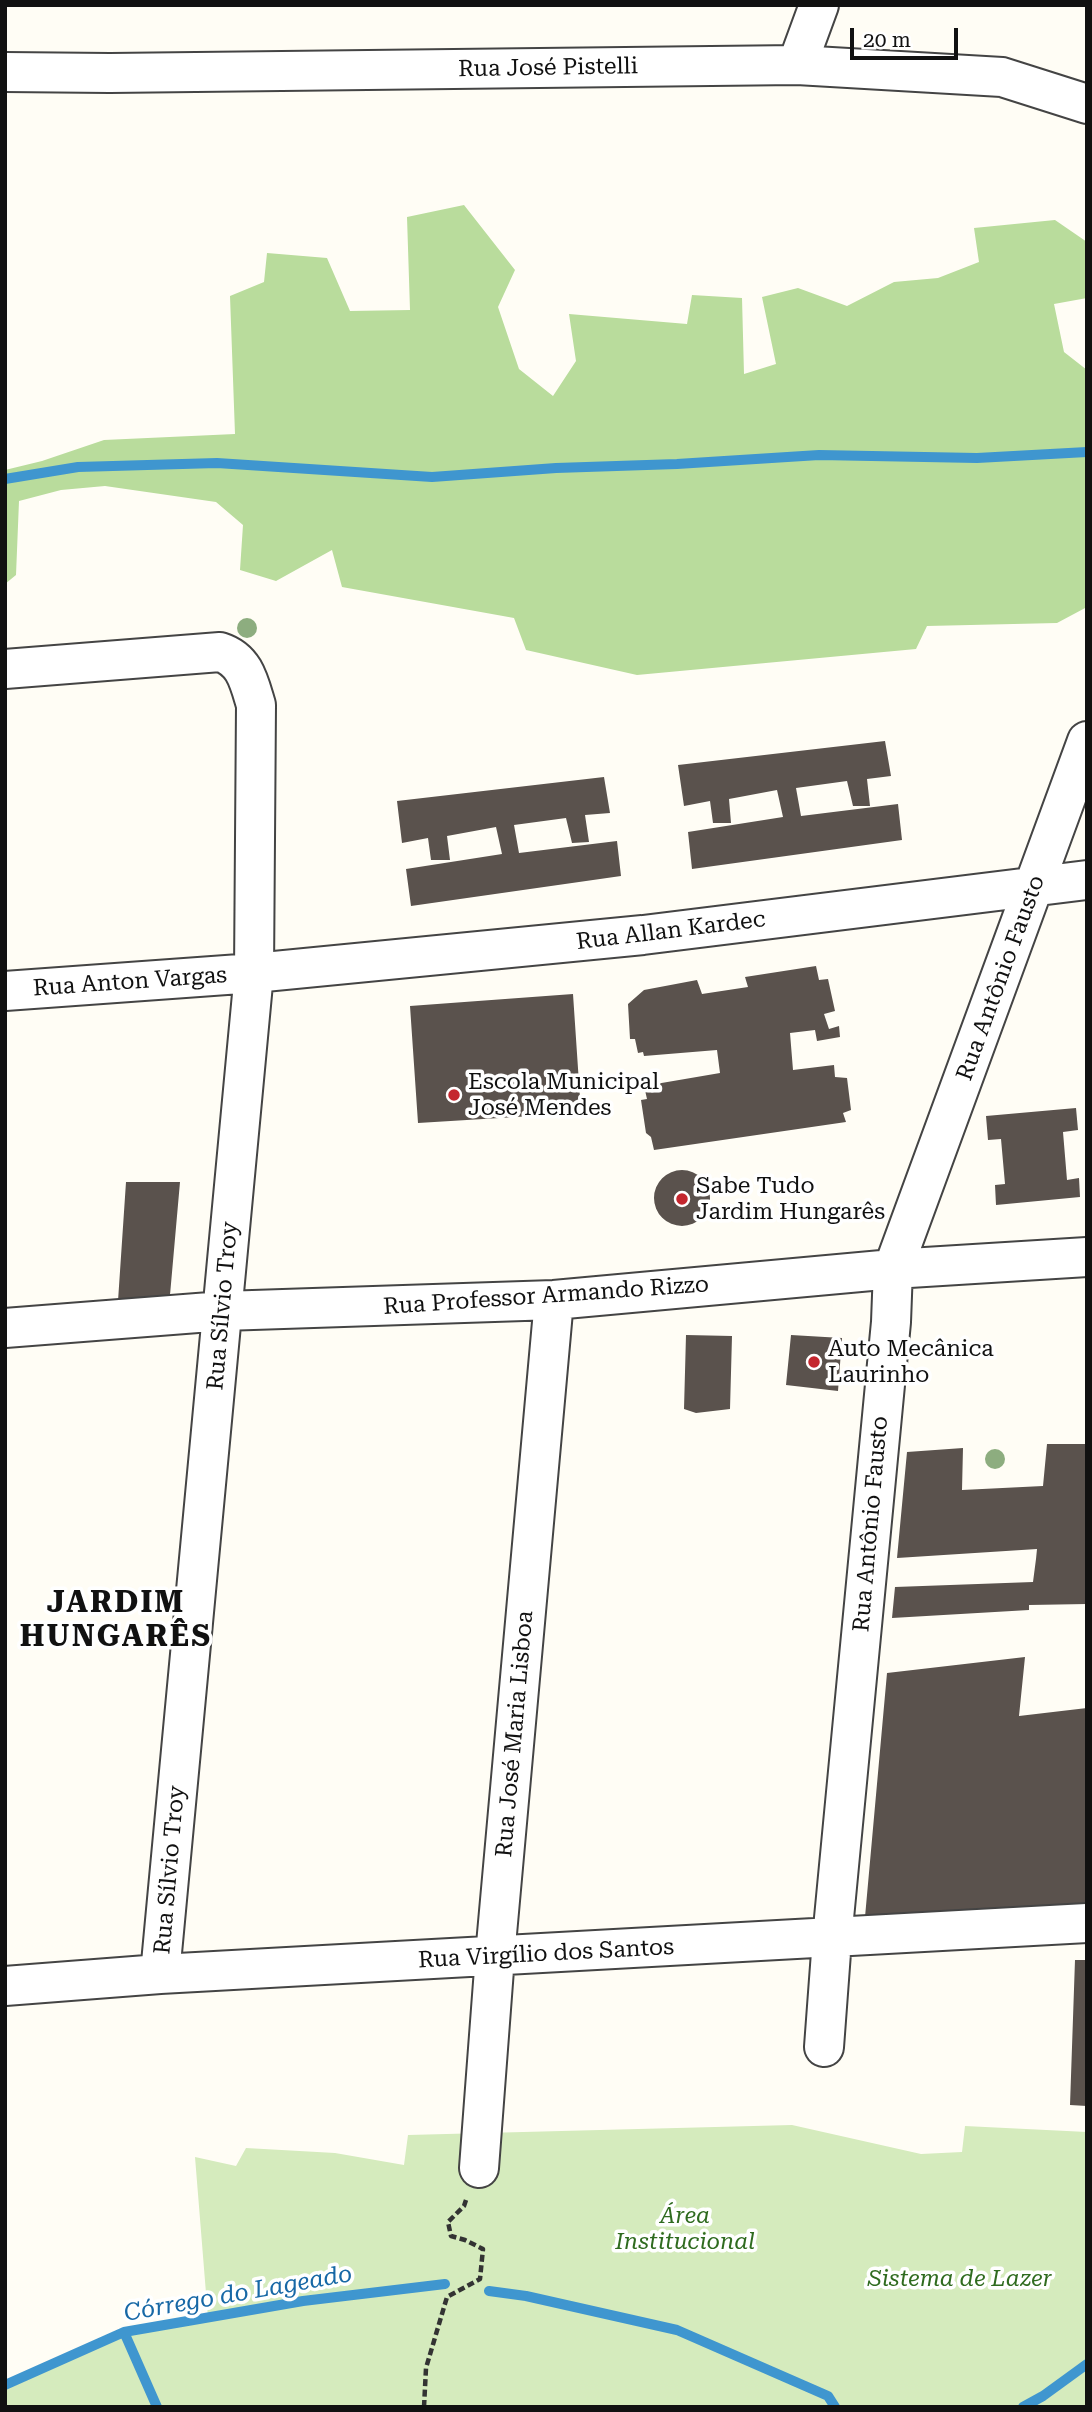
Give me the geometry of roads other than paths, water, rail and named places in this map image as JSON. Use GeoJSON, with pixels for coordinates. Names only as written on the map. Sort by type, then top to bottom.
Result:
{"type":"FeatureCollection","features":[{"type":"Feature","properties":{"kind":"street"},"geometry":{"type":"LineString","coordinates":[[797,65],[818,5]]}},
{"type":"Feature","properties":{"kind":"street","name":"Rua José Pistelli"},"geometry":{"type":"LineString","coordinates":[[5,72],[110,74],[797,65],[1002,78],[1087,104]]}},
{"type":"Feature","properties":{"kind":"street","name":"Rua Sílvio Troy"},"geometry":{"type":"LineString","coordinates":[[5,669],[220,652],[233,656],[241,667],[249,681],[256,705],[254,973],[160,1974]]}},
{"type":"Feature","properties":{"kind":"street","name":"Rua Antônio Fausto"},"geometry":{"type":"LineString","coordinates":[[824,2047],[891,1322],[893,1269],[1087,741]]}},
{"type":"Feature","properties":{"kind":"street","name":"Rua Allan Kardec"},"geometry":{"type":"LineString","coordinates":[[254,973],[643,936],[1087,880]]}},
{"type":"Feature","properties":{"kind":"street","name":"Rua Anton Vargas"},"geometry":{"type":"LineString","coordinates":[[5,991],[254,973]]}},
{"type":"Feature","properties":{"kind":"street","name":"Rua Professor Armando Rizzo"},"geometry":{"type":"LineString","coordinates":[[5,1328],[223,1311],[554,1300],[893,1269],[1087,1257]]}},
{"type":"Feature","properties":{"kind":"street","name":"Rua José Maria Lisboa"},"geometry":{"type":"LineString","coordinates":[[479,2168],[495,1956],[554,1300]]}},
{"type":"Feature","properties":{"kind":"street","name":"Rua Virgílio dos Santos"},"geometry":{"type":"LineString","coordinates":[[5,1986],[160,1974],[1087,1923]]}},
{"type":"Feature","properties":{"kind":"waterway"},"geometry":{"type":"LineString","coordinates":[[5,479],[78,467],[217,463],[432,477],[819,455],[977,458],[1087,452]]}},
{"type":"Feature","properties":{"kind":"waterway","name":"Córrego do Lageado"},"geometry":{"type":"LineString","coordinates":[[5,2385],[124,2332],[303,2301],[445,2284]]}},
{"type":"Feature","properties":{"kind":"waterway","name":"Córrego do Lageado"},"geometry":{"type":"LineString","coordinates":[[489,2291],[526,2296],[677,2330],[828,2396],[835,2407]]}},
{"type":"Feature","properties":{"kind":"waterway"},"geometry":{"type":"LineString","coordinates":[[124,2332],[157,2407]]}},
{"type":"Feature","properties":{"kind":"waterway"},"geometry":{"type":"LineString","coordinates":[[1023,2407],[1087,2364]]}},
{"type":"Feature","properties":{"kind":"place","name":"Escola Municipal José Mendes"},"geometry":{"type":"Point","coordinates":[454,1095]}},
{"type":"Feature","properties":{"kind":"place","name":"Sabe Tudo Jardim Hungarês"},"geometry":{"type":"Point","coordinates":[682,1199]}},
{"type":"Feature","properties":{"kind":"place","name":"Auto Mecânica Laurinho"},"geometry":{"type":"Point","coordinates":[814,1362]}},
{"type":"Feature","properties":{"kind":"district","name":"JARDIM HUNGARÊS"},"geometry":{"type":"Point","coordinates":[116,1620]}},
{"type":"Feature","properties":{"kind":"park label","name":"Área Institucional"},"geometry":{"type":"Point","coordinates":[685,2229]}},
{"type":"Feature","properties":{"kind":"park label","name":"Sistema de Lazer"},"geometry":{"type":"Point","coordinates":[960,2279]}}]}
